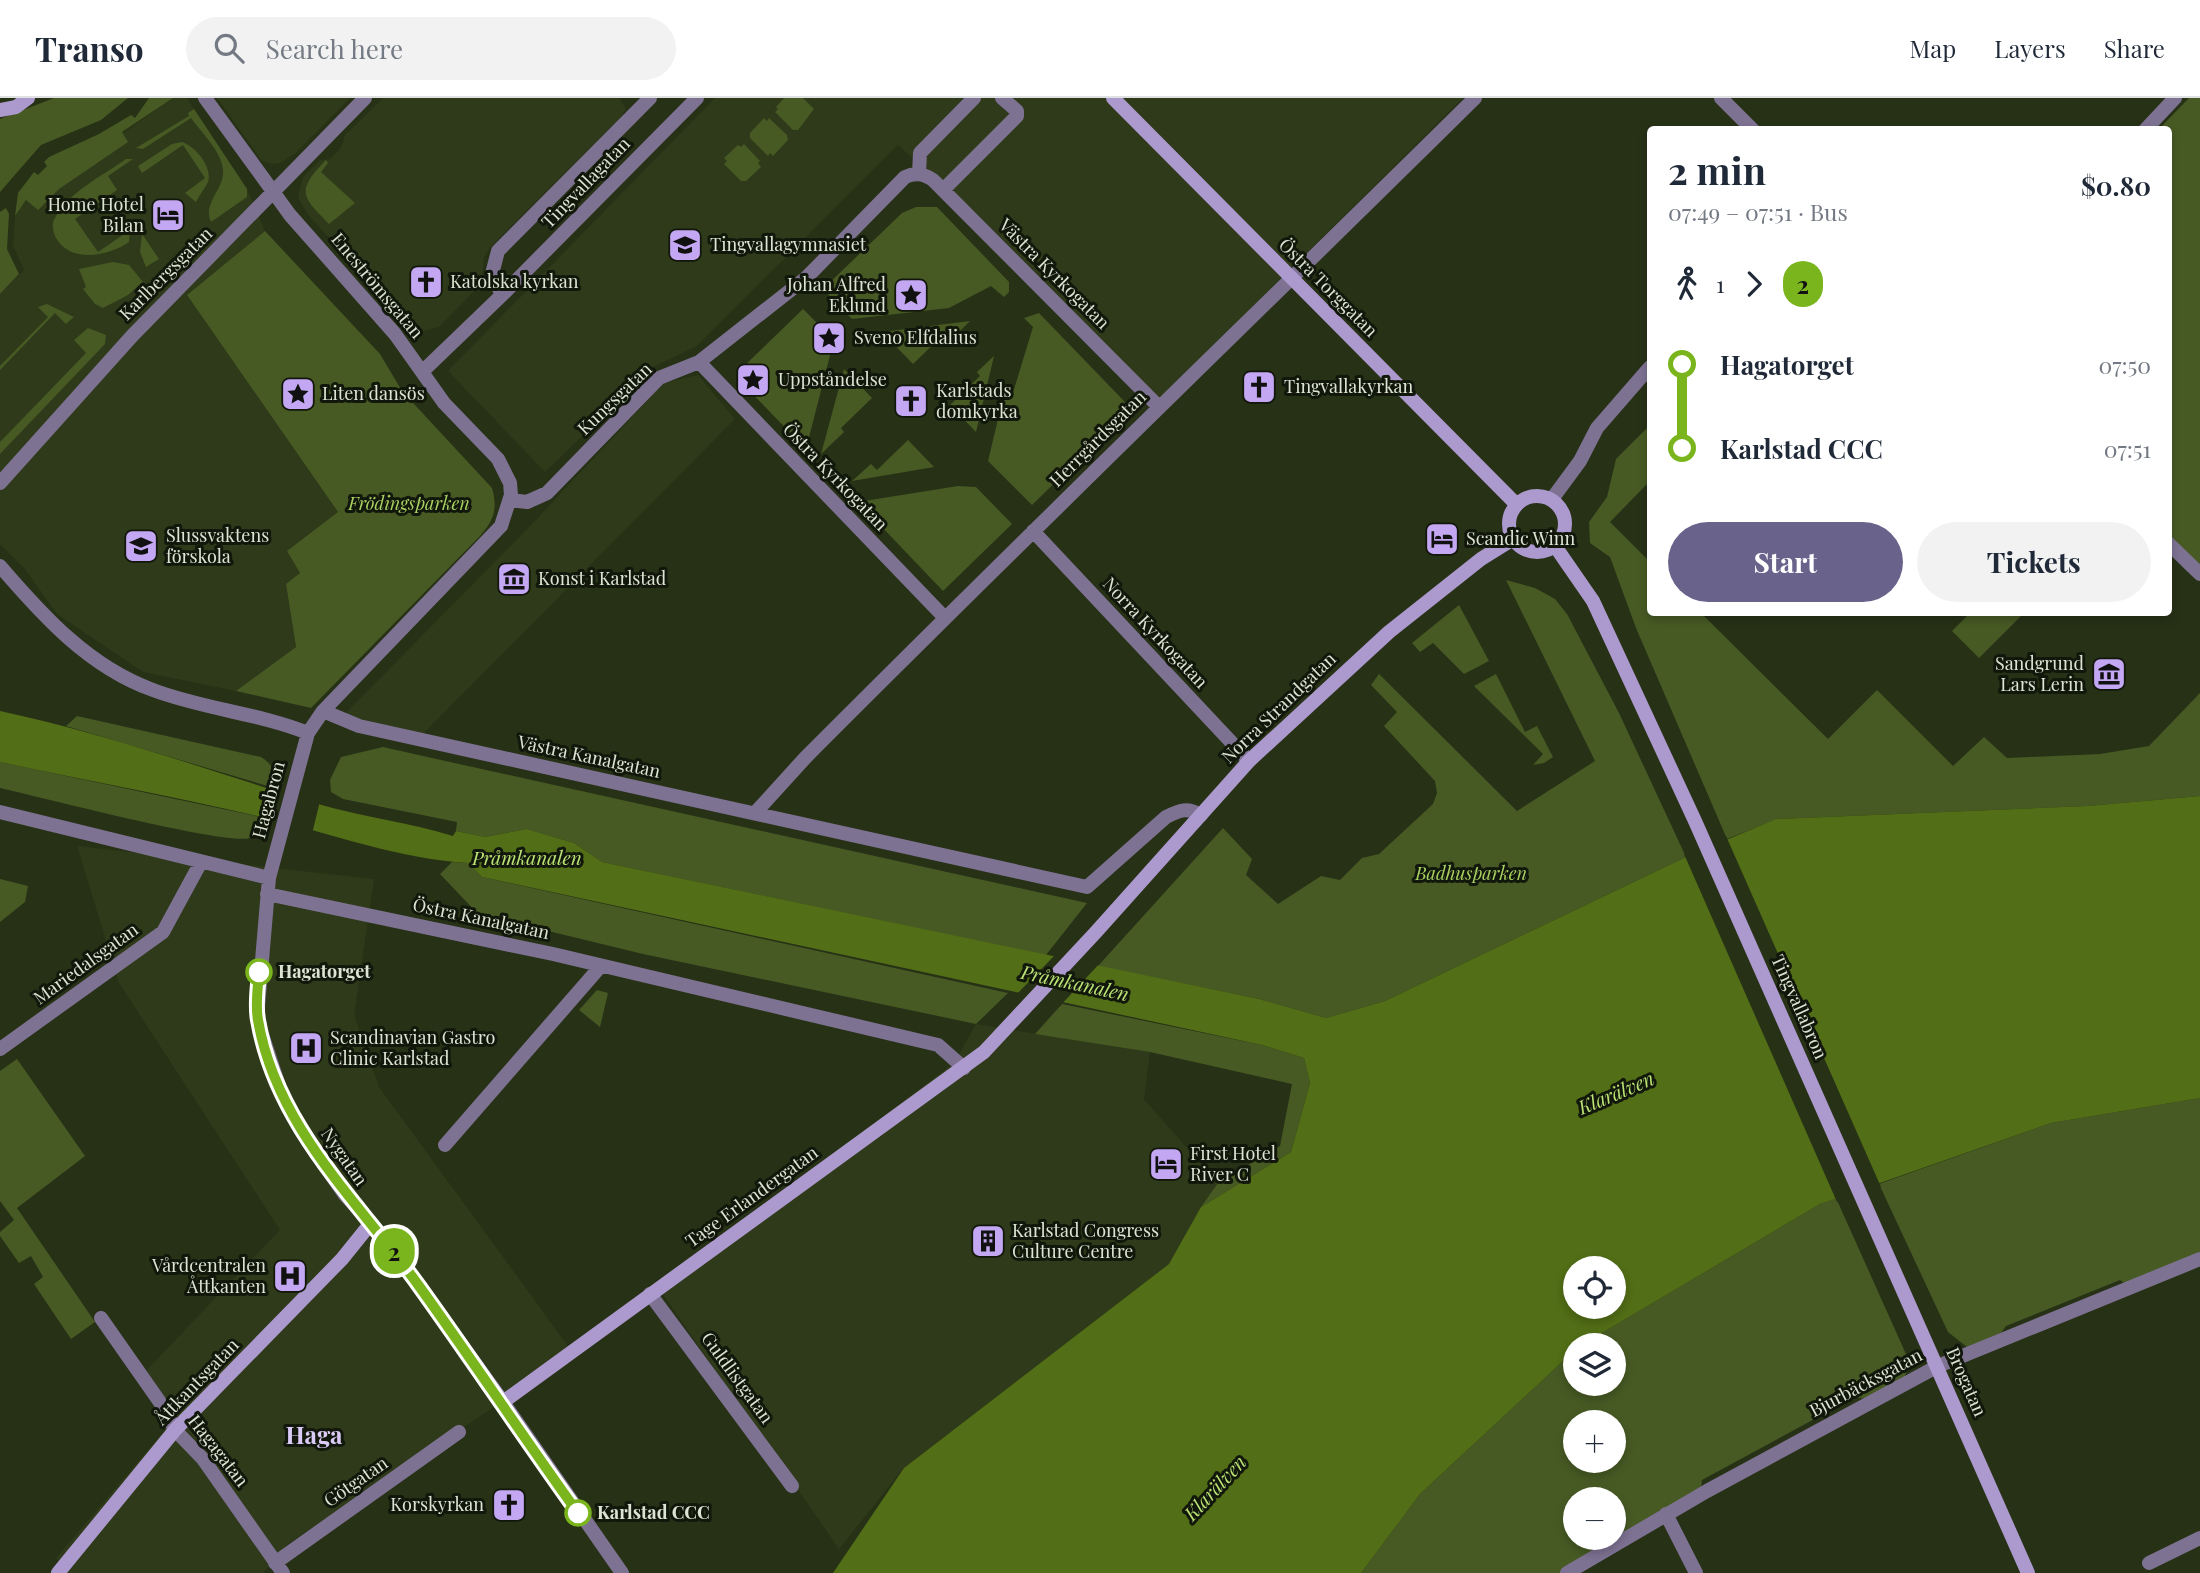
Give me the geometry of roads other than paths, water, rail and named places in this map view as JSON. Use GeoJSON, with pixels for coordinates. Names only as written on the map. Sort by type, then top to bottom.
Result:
{"type":"FeatureCollection","features":[{"type":"Feature","properties":{"kind":"street","name":"Eneströmsgatan"},"geometry":{"type":"LineString","coordinates":[[205,98],[272,191],[395,334],[444,403],[498,458],[510,483],[510,500]]}},
{"type":"Feature","properties":{"kind":"street","name":"Karlbergsgatan"},"geometry":{"type":"LineString","coordinates":[[0,483],[132,335],[365,98]]}},
{"type":"Feature","properties":{"kind":"street","name":"Tingvallagatan"},"geometry":{"type":"LineString","coordinates":[[423,371],[697,98]]}},
{"type":"Feature","properties":{"kind":"street"},"geometry":{"type":"LineString","coordinates":[[919,174],[920,153],[974,98]]}},
{"type":"Feature","properties":{"kind":"street"},"geometry":{"type":"LineString","coordinates":[[943,190],[1017,116],[1017,111],[1002,98]]}},
{"type":"Feature","properties":{"kind":"street","name":"Östra Torggatan"},"geometry":{"type":"LineString","coordinates":[[1113,98],[1516,504]]}},
{"type":"Feature","properties":{"kind":"street","name":"Herrgårdsgatan"},"geometry":{"type":"LineString","coordinates":[[755,813],[945,618],[1158,406],[1292,279],[1475,98]]}},
{"type":"Feature","properties":{"kind":"street"},"geometry":{"type":"LineString","coordinates":[[1721,98],[1749,126]]}},
{"type":"Feature","properties":{"kind":"street"},"geometry":{"type":"LineString","coordinates":[[2149,126],[2175,98]]}},
{"type":"Feature","properties":{"kind":"street"},"geometry":{"type":"LineString","coordinates":[[0,110],[16,107],[30,99]]}},
{"type":"Feature","properties":{"kind":"street","name":"Tingvallagatan"},"geometry":{"type":"LineString","coordinates":[[502,295],[492,274],[498,251],[644,100]]}},
{"type":"Feature","properties":{"kind":"street","name":"Västra Kyrkogatan"},"geometry":{"type":"LineString","coordinates":[[919,174],[933,180],[1158,406]]}},
{"type":"Feature","properties":{"kind":"street","name":"Kungsgatan"},"geometry":{"type":"LineString","coordinates":[[510,500],[527,502],[547,493],[659,378],[699,362],[806,278],[905,177],[919,174]]}},
{"type":"Feature","properties":{"kind":"street","name":"Östra Kyrkogatan"},"geometry":{"type":"LineString","coordinates":[[699,362],[945,618]]}},
{"type":"Feature","properties":{"kind":"street"},"geometry":{"type":"LineString","coordinates":[[1552,499],[1580,461],[1597,428],[1647,370]]}},
{"type":"Feature","properties":{"kind":"street"},"geometry":{"type":"LineString","coordinates":[[1533,496],[1552,499],[1562,509],[1565,523],[1562,537],[1555,546],[1546,551],[1531,551],[1513,539],[1509,518],[1516,504],[1533,496]]}},
{"type":"Feature","properties":{"kind":"street"},"geometry":{"type":"LineString","coordinates":[[0,566],[85,654],[152,690],[279,722],[308,733],[323,711],[484,546],[500,526],[510,500]]}},
{"type":"Feature","properties":{"kind":"street","name":"Norra Kyrkogatan"},"geometry":{"type":"LineString","coordinates":[[1033,531],[1249,761]]}},
{"type":"Feature","properties":{"kind":"street","name":"Norra Strandgatan"},"geometry":{"type":"LineString","coordinates":[[1019,1016],[1249,761],[1389,632],[1480,559],[1513,539]]}},
{"type":"Feature","properties":{"kind":"street","name":"Tingvallabron"},"geometry":{"type":"LineString","coordinates":[[1555,546],[1593,601],[1695,821],[1867,1208]]}},
{"type":"Feature","properties":{"kind":"street"},"geometry":{"type":"LineString","coordinates":[[2172,546],[2198,568]]}},
{"type":"Feature","properties":{"kind":"street","name":"Västra Kanalgatan"},"geometry":{"type":"LineString","coordinates":[[323,711],[359,726],[1087,887],[1166,817],[1181,810],[1192,809],[1201,815]]}},
{"type":"Feature","properties":{"kind":"street","name":"Hagabron"},"geometry":{"type":"LineString","coordinates":[[269,878],[308,733]]}},
{"type":"Feature","properties":{"kind":"street"},"geometry":{"type":"LineString","coordinates":[[0,812],[269,878],[267,894]]}},
{"type":"Feature","properties":{"kind":"street","name":"Mariedalsgatan"},"geometry":{"type":"LineString","coordinates":[[0,1049],[163,932],[201,862]]}},
{"type":"Feature","properties":{"kind":"street","name":"Östra Kanalgatan"},"geometry":{"type":"LineString","coordinates":[[267,894],[553,954],[938,1045],[964,1068]]}},
{"type":"Feature","properties":{"kind":"street","name":"Nygatan"},"geometry":{"type":"LineString","coordinates":[[267,894],[257,1020],[281,1092],[304,1135],[345,1195],[394,1251],[503,1402]]}},
{"type":"Feature","properties":{"kind":"street"},"geometry":{"type":"LineString","coordinates":[[446,1146],[600,967]]}},
{"type":"Feature","properties":{"kind":"street","name":"Tage Erlandergatan"},"geometry":{"type":"LineString","coordinates":[[503,1402],[964,1068],[1019,1016]]}},
{"type":"Feature","properties":{"kind":"street","name":"Brogatan"},"geometry":{"type":"LineString","coordinates":[[1867,1208],[2028,1573]]}},
{"type":"Feature","properties":{"kind":"street","name":"Åttkantsgatan"},"geometry":{"type":"LineString","coordinates":[[58,1573],[175,1430],[342,1259],[371,1223]]}},
{"type":"Feature","properties":{"kind":"street","name":"Bjurbäcksgatan"},"geometry":{"type":"LineString","coordinates":[[1567,1573],[1666,1514],[1937,1366],[2200,1259]]}},
{"type":"Feature","properties":{"kind":"street","name":"Guldlistgatan"},"geometry":{"type":"LineString","coordinates":[[650,1294],[792,1486]]}},
{"type":"Feature","properties":{"kind":"street","name":"Hagagatan"},"geometry":{"type":"LineString","coordinates":[[101,1318],[164,1408],[175,1430],[203,1459],[279,1568]]}},
{"type":"Feature","properties":{"kind":"street"},"geometry":{"type":"LineString","coordinates":[[503,1402],[622,1573]]}},
{"type":"Feature","properties":{"kind":"street","name":"Götgatan"},"geometry":{"type":"LineString","coordinates":[[279,1568],[459,1432]]}},
{"type":"Feature","properties":{"kind":"street"},"geometry":{"type":"LineString","coordinates":[[1666,1514],[1696,1573]]}},
{"type":"Feature","properties":{"kind":"street"},"geometry":{"type":"LineString","coordinates":[[2149,1563],[2200,1538]]}},
{"type":"Feature","properties":{"kind":"water"},"geometry":{"type":"Polygon","coordinates":[[[0,711],[120,742],[351,813],[453,836],[456,831],[485,837],[527,829],[574,843],[602,862],[1259,999],[1326,1018],[1385,1001],[1686,857],[1776,819],[2088,806],[2200,796],[2200,1098],[2051,1123],[1820,1204],[1626,1319],[1626,1256],[1563,1256],[1563,1319],[1626,1319],[1602,1333],[1563,1333],[1563,1361],[1420,1494],[1361,1573],[833,1573],[904,1468],[1169,1264],[1201,1207],[1291,1152],[1310,1083],[1304,1058],[1262,1045],[482,877],[468,863],[417,857],[233,810],[0,762],[0,711]]]}},
{"type":"Feature","properties":{"kind":"place","name":"Home Hotel Bilan"},"geometry":{"type":"Point","coordinates":[168,215]}},
{"type":"Feature","properties":{"kind":"place","name":"Tingvallagymnasiet"},"geometry":{"type":"Point","coordinates":[685,245]}},
{"type":"Feature","properties":{"kind":"place","name":"Katolska kyrkan"},"geometry":{"type":"Point","coordinates":[426,282]}},
{"type":"Feature","properties":{"kind":"place","name":"Johan Alfred Eklund"},"geometry":{"type":"Point","coordinates":[911,295]}},
{"type":"Feature","properties":{"kind":"place","name":"Sveno Elfdalius"},"geometry":{"type":"Point","coordinates":[829,338]}},
{"type":"Feature","properties":{"kind":"place","name":"Uppståndelse"},"geometry":{"type":"Point","coordinates":[753,380]}},
{"type":"Feature","properties":{"kind":"place","name":"Tingvallakyrkan"},"geometry":{"type":"Point","coordinates":[1259,387]}},
{"type":"Feature","properties":{"kind":"place","name":"Liten dansös"},"geometry":{"type":"Point","coordinates":[298,394]}},
{"type":"Feature","properties":{"kind":"place","name":"Karlstads domkyrka"},"geometry":{"type":"Point","coordinates":[911,401]}},
{"type":"Feature","properties":{"kind":"place","name":"Scandic Winn"},"geometry":{"type":"Point","coordinates":[1442,539]}},
{"type":"Feature","properties":{"kind":"place","name":"Slussvaktens förskola"},"geometry":{"type":"Point","coordinates":[141,546]}},
{"type":"Feature","properties":{"kind":"place","name":"Konst i Karlstad"},"geometry":{"type":"Point","coordinates":[514,579]}},
{"type":"Feature","properties":{"kind":"place","name":"Sandgrund Lars Lerin"},"geometry":{"type":"Point","coordinates":[2109,674]}},
{"type":"Feature","properties":{"kind":"place","name":"Hagatorget"},"geometry":{"type":"Point","coordinates":[259,972]}},
{"type":"Feature","properties":{"kind":"place","name":"Scandinavian Gastro Clinic Karlstad"},"geometry":{"type":"Point","coordinates":[306,1048]}},
{"type":"Feature","properties":{"kind":"place","name":"First Hotel River C"},"geometry":{"type":"Point","coordinates":[1166,1164]}},
{"type":"Feature","properties":{"kind":"place","name":"Karlstad Congress Culture Centre"},"geometry":{"type":"Point","coordinates":[988,1241]}},
{"type":"Feature","properties":{"kind":"place","name":"Vårdcentralen Åttkanten"},"geometry":{"type":"Point","coordinates":[290,1276]}},
{"type":"Feature","properties":{"kind":"place","name":"Korskyrkan"},"geometry":{"type":"Point","coordinates":[509,1505]}},
{"type":"Feature","properties":{"kind":"place","name":"Karlstad CCC"},"geometry":{"type":"Point","coordinates":[578,1513]}},
{"type":"Feature","properties":{"kind":"district","name":"Haga"},"geometry":{"type":"Point","coordinates":[314,1436]}},
{"type":"Feature","properties":{"kind":"park label","name":"Frödingsparken"},"geometry":{"type":"Point","coordinates":[409,504]}},
{"type":"Feature","properties":{"kind":"park label","name":"Badhusparken"},"geometry":{"type":"Point","coordinates":[1471,874]}},
{"type":"Feature","properties":{"kind":"water label","name":"Pråmkanalen"},"geometry":{"type":"Point","coordinates":[527,858]}},
{"type":"Feature","properties":{"kind":"water label","name":"Pråmkanalen"},"geometry":{"type":"Point","coordinates":[1075,983]}},
{"type":"Feature","properties":{"kind":"water label","name":"Klarälven"},"geometry":{"type":"Point","coordinates":[1616,1093]}},
{"type":"Feature","properties":{"kind":"water label","name":"Klarälven"},"geometry":{"type":"Point","coordinates":[1215,1488]}}]}
